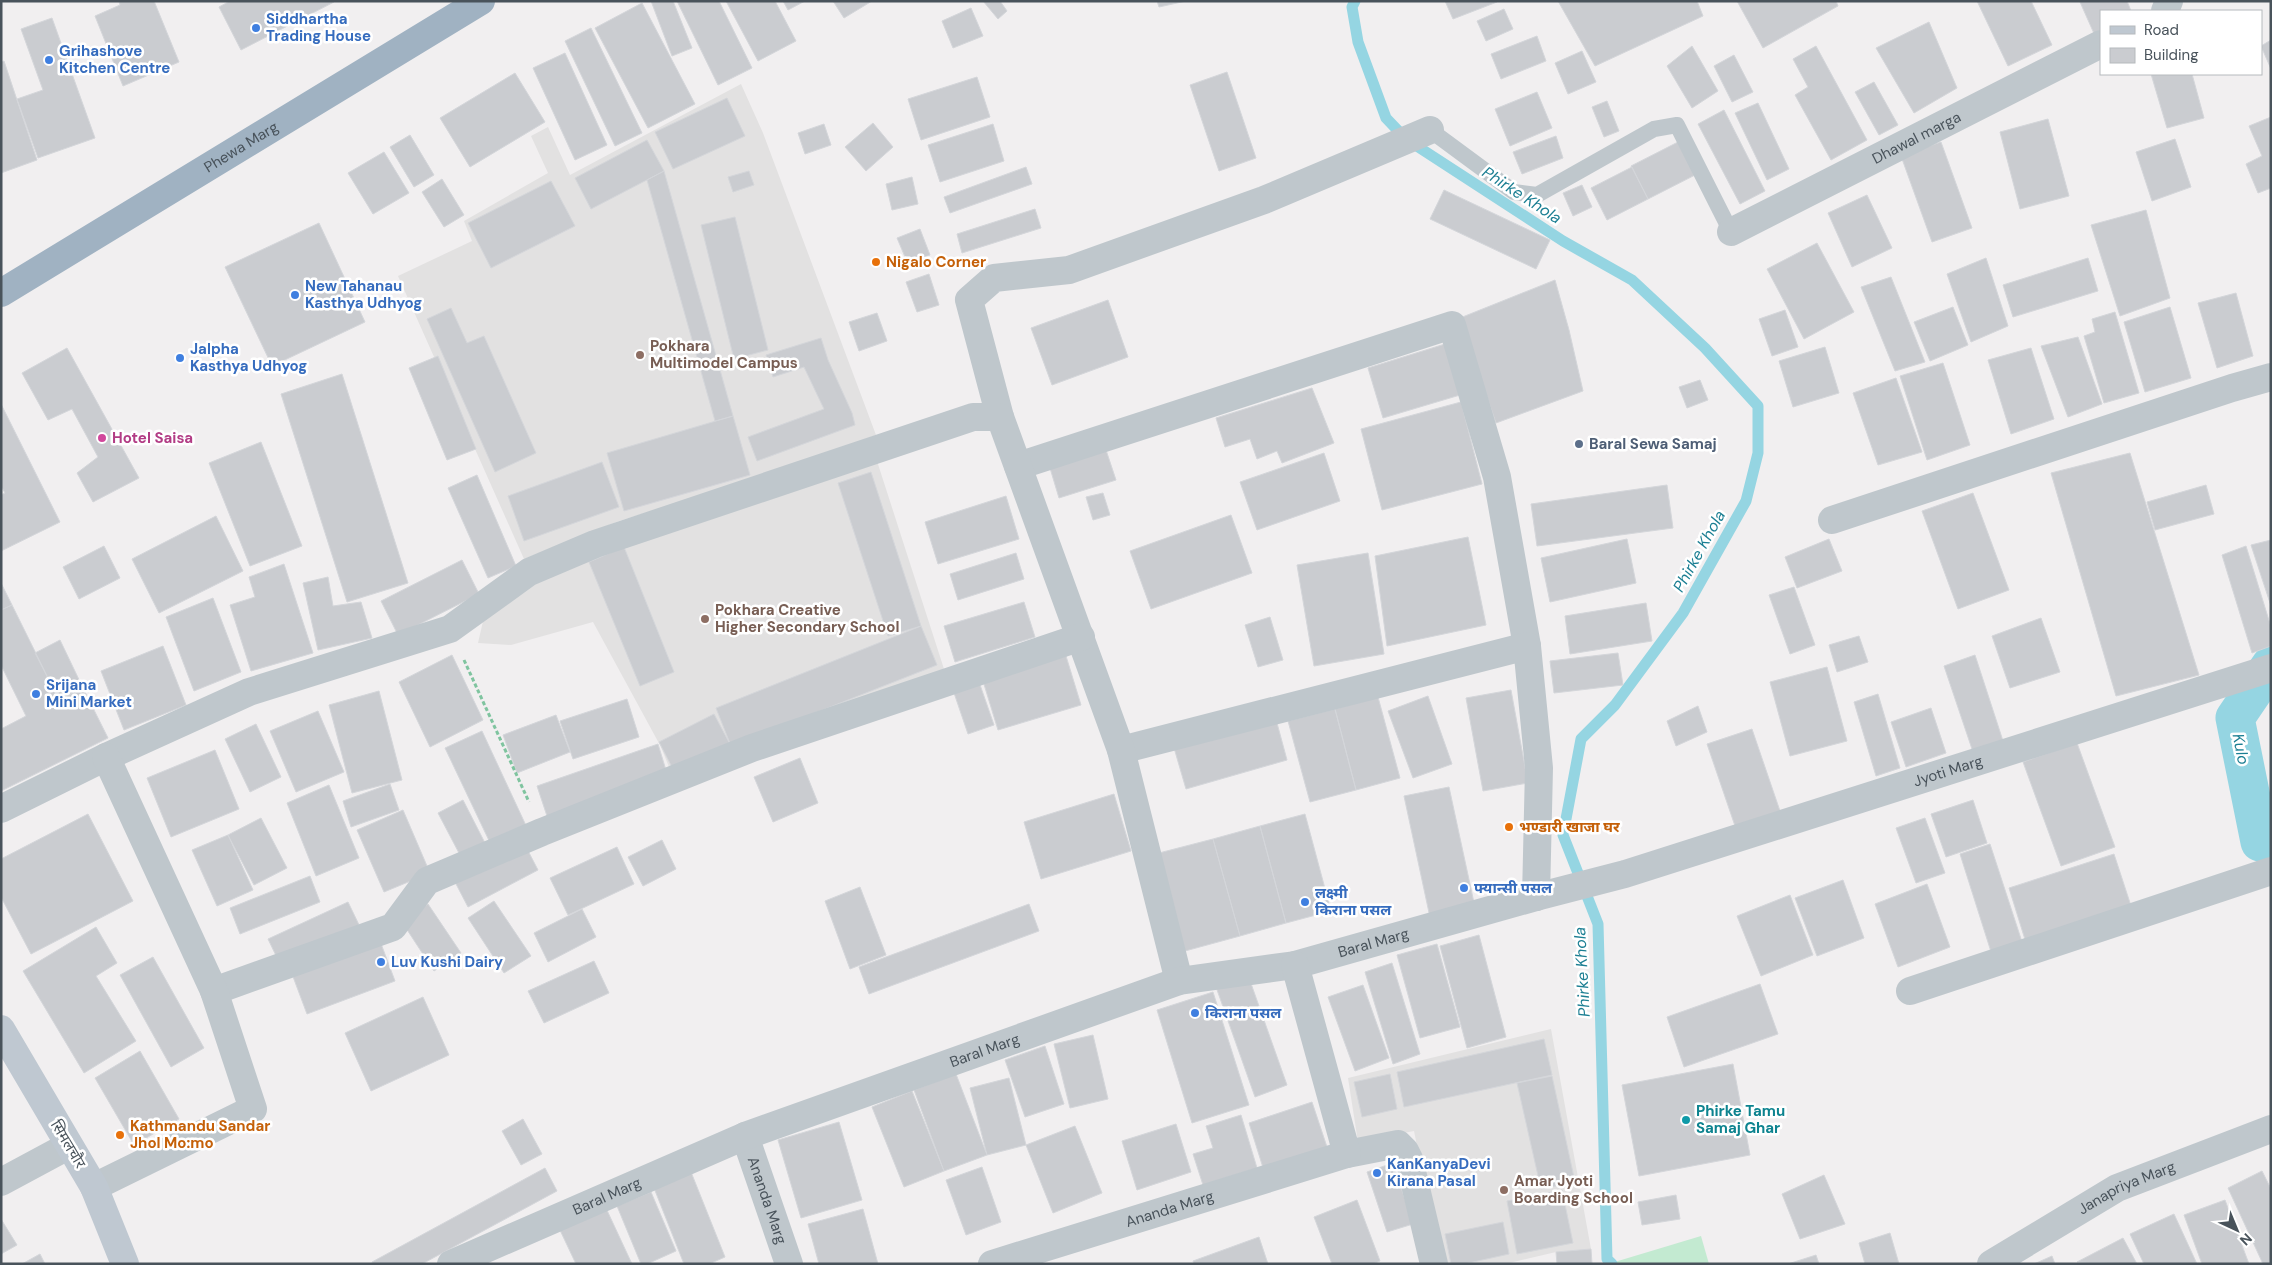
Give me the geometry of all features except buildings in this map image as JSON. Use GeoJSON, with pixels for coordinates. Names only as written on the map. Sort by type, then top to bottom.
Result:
{"type":"FeatureCollection","features":[{"type":"Feature","properties":{"kind":"highway","name":"Phewa Marg"},"geometry":{"type":"LineString","coordinates":[[1,293],[481,1]]}},
{"type":"Feature","properties":{"kind":"main road","name":"सिमलचौर"},"geometry":{"type":"LineString","coordinates":[[1,1029],[68,1146],[94,1187],[125,1264]]}},
{"type":"Feature","properties":{"kind":"street","name":"Dhawal marga"},"geometry":{"type":"LineString","coordinates":[[1731,232],[2100,45]]}},
{"type":"Feature","properties":{"kind":"street"},"geometry":{"type":"LineString","coordinates":[[1179,981],[1121,750],[1000,417],[969,300],[994,278],[1069,270],[1264,200],[1430,130]]}},
{"type":"Feature","properties":{"kind":"street"},"geometry":{"type":"LineString","coordinates":[[1018,466],[1452,325],[1497,477],[1527,646],[1539,768],[1536,897]]}},
{"type":"Feature","properties":{"kind":"street"},"geometry":{"type":"LineString","coordinates":[[1832,520],[2232,388],[2271,377]]}},
{"type":"Feature","properties":{"kind":"street"},"geometry":{"type":"LineString","coordinates":[[1,809],[106,757],[250,692],[450,629],[529,572],[595,544],[973,417],[1000,417]]}},
{"type":"Feature","properties":{"kind":"street"},"geometry":{"type":"LineString","coordinates":[[214,990],[393,927],[428,881],[542,832],[752,748],[1081,637]]}},
{"type":"Feature","properties":{"kind":"street"},"geometry":{"type":"LineString","coordinates":[[1121,750],[1527,646]]}},
{"type":"Feature","properties":{"kind":"street","name":"Jyoti Marg"},"geometry":{"type":"LineString","coordinates":[[1536,897],[1625,874],[2271,668]]}},
{"type":"Feature","properties":{"kind":"street"},"geometry":{"type":"LineString","coordinates":[[94,1187],[253,1109],[214,990],[106,757]]}},
{"type":"Feature","properties":{"kind":"street"},"geometry":{"type":"LineString","coordinates":[[1910,991],[2271,871]]}},
{"type":"Feature","properties":{"kind":"street","name":"Baral Marg"},"geometry":{"type":"LineString","coordinates":[[451,1264],[745,1136],[1179,981],[1295,965],[1536,897]]}},
{"type":"Feature","properties":{"kind":"street"},"geometry":{"type":"LineString","coordinates":[[1295,965],[1347,1154]]}},
{"type":"Feature","properties":{"kind":"street","name":"Janapriya Marg"},"geometry":{"type":"LineString","coordinates":[[1991,1264],[2117,1188],[2271,1129]]}},
{"type":"Feature","properties":{"kind":"street","name":"Ananda Marg"},"geometry":{"type":"LineString","coordinates":[[745,1136],[789,1264]]}},
{"type":"Feature","properties":{"kind":"street","name":"Ananda Marg"},"geometry":{"type":"LineString","coordinates":[[992,1264],[1347,1154],[1398,1144],[1410,1159],[1434,1264]]}},
{"type":"Feature","properties":{"kind":"street"},"geometry":{"type":"LineString","coordinates":[[1,1182],[68,1146]]}},
{"type":"Feature","properties":{"kind":"lane"},"geometry":{"type":"LineString","coordinates":[[1430,130],[1514,192],[1536,195],[1654,129],[1677,125],[1731,232]]}},
{"type":"Feature","properties":{"kind":"path"},"geometry":{"type":"LineString","coordinates":[[450,629],[542,832]]}},
{"type":"Feature","properties":{"kind":"shaded area","name":"Pokhara Multimodel Campus"},"geometry":{"type":"Polygon","coordinates":[[[741,84],[763,133],[876,435],[772,474],[619,521],[524,559],[398,276],[472,241],[464,221],[548,173],[531,136],[548,127],[570,175],[741,84]]]}},
{"type":"Feature","properties":{"kind":"shaded area","name":"Pokhara Creative Higher Secondary School"},"geometry":{"type":"Polygon","coordinates":[[[877,461],[944,669],[673,777],[661,747],[593,622],[511,645],[478,643],[484,617],[524,585],[596,557],[877,461]]]}},
{"type":"Feature","properties":{"kind":"shaded area","name":"Amar Jyoti Boarding School"},"geometry":{"type":"Polygon","coordinates":[[[1551,1029],[1591,1249],[1556,1252],[1505,1264],[1441,1264],[1414,1131],[1358,1142],[1348,1078],[1551,1029]]]}},
{"type":"Feature","properties":{"kind":"green space"},"geometry":{"type":"Polygon","coordinates":[[[1701,1236],[1709,1264],[1608,1264],[1701,1236]]]}},
{"type":"Feature","properties":{"kind":"waterway","name":"Phirke Khola"},"geometry":{"type":"LineString","coordinates":[[1355,1],[1352,7],[1358,42],[1386,118],[1406,139],[1563,241],[1632,280],[1705,348],[1758,406],[1758,453],[1746,501],[1683,613],[1615,705],[1581,739],[1563,835],[1598,924],[1607,1259],[1612,1264]]}},
{"type":"Feature","properties":{"kind":"waterway","name":"Kulo"},"geometry":{"type":"LineString","coordinates":[[2260,842],[2235,718],[2271,665]]}},
{"type":"Feature","properties":{"kind":"place","name":"Siddhartha Trading House"},"geometry":{"type":"Point","coordinates":[256,28]}},
{"type":"Feature","properties":{"kind":"place","name":"Grihashove Kitchen Centre"},"geometry":{"type":"Point","coordinates":[49,60]}},
{"type":"Feature","properties":{"kind":"place","name":"Nigalo Corner"},"geometry":{"type":"Point","coordinates":[876,262]}},
{"type":"Feature","properties":{"kind":"place","name":"New Tahanau Kasthya Udhyog"},"geometry":{"type":"Point","coordinates":[295,295]}},
{"type":"Feature","properties":{"kind":"place","name":"Pokhara Multimodel Campus"},"geometry":{"type":"Point","coordinates":[640,355]}},
{"type":"Feature","properties":{"kind":"place","name":"Jalpha Kasthya Udhyog"},"geometry":{"type":"Point","coordinates":[180,358]}},
{"type":"Feature","properties":{"kind":"place","name":"Hotel Saisa"},"geometry":{"type":"Point","coordinates":[102,438]}},
{"type":"Feature","properties":{"kind":"place","name":"Baral Sewa Samaj"},"geometry":{"type":"Point","coordinates":[1579,444]}},
{"type":"Feature","properties":{"kind":"place","name":"Pokhara Creative Higher Secondary School"},"geometry":{"type":"Point","coordinates":[705,619]}},
{"type":"Feature","properties":{"kind":"place","name":"Srijana Mini Market"},"geometry":{"type":"Point","coordinates":[36,694]}},
{"type":"Feature","properties":{"kind":"place","name":"भण्डारी खाजा घर"},"geometry":{"type":"Point","coordinates":[1509,827]}},
{"type":"Feature","properties":{"kind":"place","name":"फ्यान्सी पसल"},"geometry":{"type":"Point","coordinates":[1464,888]}},
{"type":"Feature","properties":{"kind":"place","name":"लक्ष्मी किराना पसल"},"geometry":{"type":"Point","coordinates":[1305,902]}},
{"type":"Feature","properties":{"kind":"place","name":"Luv Kushi Dairy"},"geometry":{"type":"Point","coordinates":[381,962]}},
{"type":"Feature","properties":{"kind":"place","name":"किराना पसल"},"geometry":{"type":"Point","coordinates":[1195,1013]}},
{"type":"Feature","properties":{"kind":"place","name":"Phirke Tamu Samaj Ghar"},"geometry":{"type":"Point","coordinates":[1686,1120]}},
{"type":"Feature","properties":{"kind":"place","name":"Kathmandu Sandar Jhol Mo:mo"},"geometry":{"type":"Point","coordinates":[120,1135]}},
{"type":"Feature","properties":{"kind":"place","name":"KanKanyaDevi Kirana Pasal"},"geometry":{"type":"Point","coordinates":[1377,1173]}},
{"type":"Feature","properties":{"kind":"place","name":"Amar Jyoti Boarding School"},"geometry":{"type":"Point","coordinates":[1504,1190]}}]}
